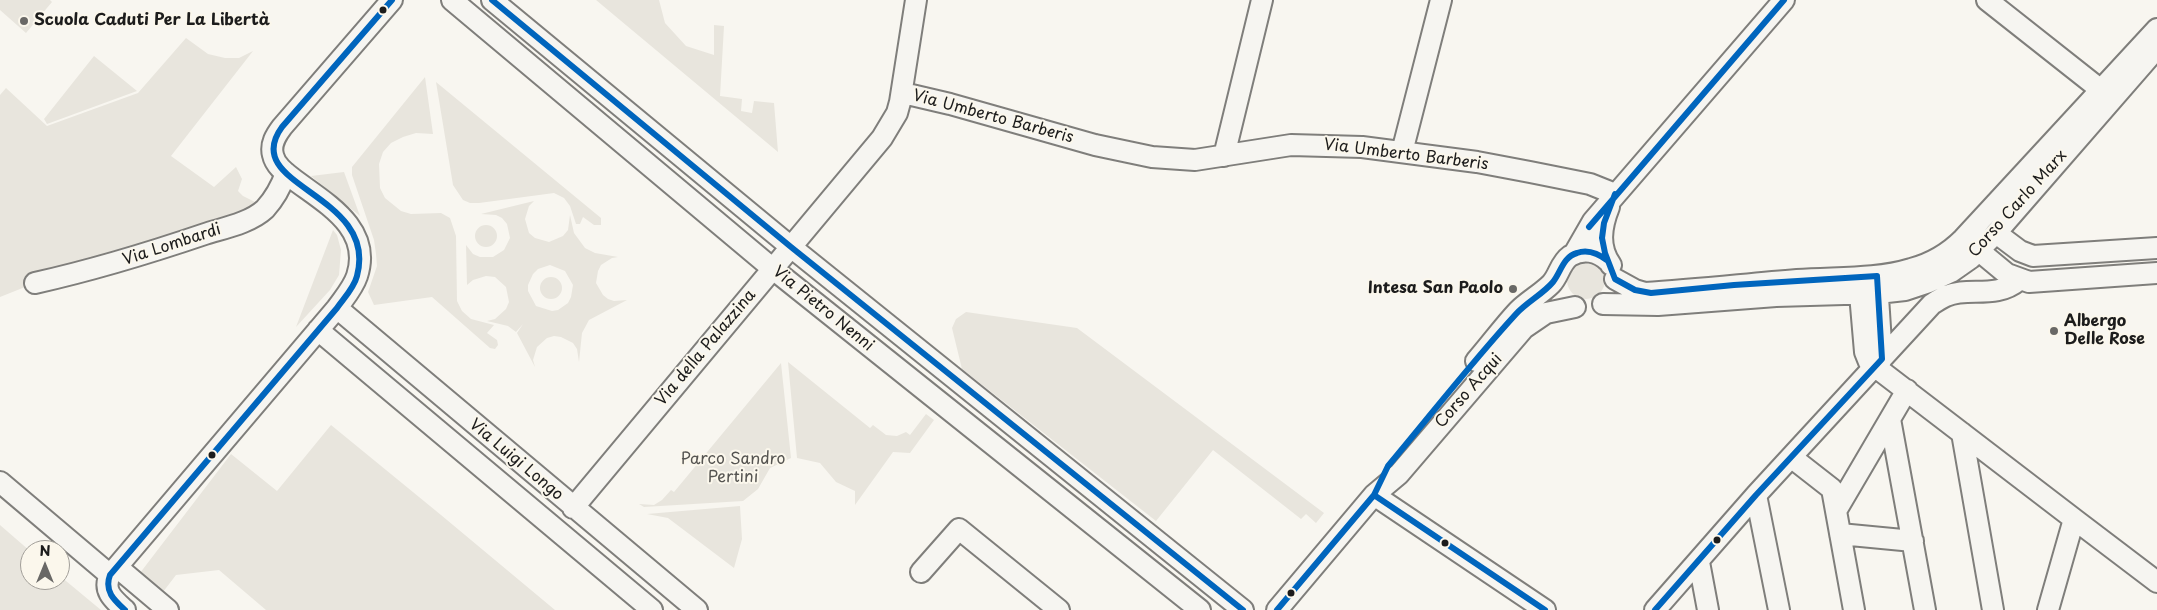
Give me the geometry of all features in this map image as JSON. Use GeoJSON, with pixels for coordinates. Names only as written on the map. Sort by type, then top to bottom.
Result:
{"type":"FeatureCollection","features":[{"type":"Feature","properties":{"kind":"street"},"geometry":{"type":"LineString","coordinates":[[125,610],[110,596],[108,587],[112,573],[337,308],[353,286],[360,261],[355,234],[342,216],[286,173],[276,163],[272,145],[276,136],[392,0]]}},
{"type":"Feature","properties":{"kind":"street","name":"Via Pietro Nenni"},"geometry":{"type":"LineString","coordinates":[[452,0],[773,269],[1200,610]]}},
{"type":"Feature","properties":{"kind":"street","name":"Via Pietro Nenni"},"geometry":{"type":"LineString","coordinates":[[492,0],[791,247],[1242,610]]}},
{"type":"Feature","properties":{"kind":"street","name":"Via della Palazzina"},"geometry":{"type":"LineString","coordinates":[[573,508],[882,138],[897,113],[902,93],[916,0]]}},
{"type":"Feature","properties":{"kind":"street"},"geometry":{"type":"LineString","coordinates":[[1224,156],[1262,0]]}},
{"type":"Feature","properties":{"kind":"street"},"geometry":{"type":"LineString","coordinates":[[1402,152],[1441,0]]}},
{"type":"Feature","properties":{"kind":"street"},"geometry":{"type":"LineString","coordinates":[[1545,610],[1374,495],[1388,466],[1517,313],[1548,287],[1566,260],[1574,254],[1593,221],[1615,194],[1784,0]]}},
{"type":"Feature","properties":{"kind":"street"},"geometry":{"type":"LineString","coordinates":[[1987,0],[2101,90]]}},
{"type":"Feature","properties":{"kind":"street","name":"Corso Carlo Marx"},"geometry":{"type":"LineString","coordinates":[[1612,270],[1635,290],[1646,293],[1734,284],[1910,289],[1938,279],[1960,266],[2101,90],[2157,29]]}},
{"type":"Feature","properties":{"kind":"street","name":"Corso Carlo Marx"},"geometry":{"type":"LineString","coordinates":[[1982,240],[2157,48]]}},
{"type":"Feature","properties":{"kind":"street","name":"Via Umberto Barberis"},"geometry":{"type":"LineString","coordinates":[[902,93],[950,104],[1119,151],[1176,160],[1195,160],[1290,145],[1310,144],[1362,147],[1477,162],[1590,184],[1615,194]]}},
{"type":"Feature","properties":{"kind":"street","name":"Via Lombardi"},"geometry":{"type":"LineString","coordinates":[[35,283],[141,256],[241,222],[264,210],[280,190],[286,173]]}},
{"type":"Feature","properties":{"kind":"street"},"geometry":{"type":"LineString","coordinates":[[1559,271],[1558,280],[1561,294],[1575,307],[1589,309],[1603,304],[1612,293],[1612,270],[1603,247],[1602,229],[1615,194]]}},
{"type":"Feature","properties":{"kind":"street"},"geometry":{"type":"LineString","coordinates":[[1982,240],[2033,256],[2157,248]]}},
{"type":"Feature","properties":{"kind":"street"},"geometry":{"type":"LineString","coordinates":[[1982,240],[2001,271],[2018,280],[2035,282],[2157,272]]}},
{"type":"Feature","properties":{"kind":"street"},"geometry":{"type":"LineString","coordinates":[[1574,254],[1592,252],[1601,255],[1612,270]]}},
{"type":"Feature","properties":{"kind":"street"},"geometry":{"type":"LineString","coordinates":[[1655,610],[1756,495],[1932,304],[1946,296],[1998,290],[2010,286],[2018,280]]}},
{"type":"Feature","properties":{"kind":"street"},"geometry":{"type":"LineString","coordinates":[[1871,288],[1865,352],[1869,362],[1879,362],[1907,390],[2157,582]]}},
{"type":"Feature","properties":{"kind":"street","name":"Corso Carlo Marx"},"geometry":{"type":"LineString","coordinates":[[1603,304],[1650,305],[1871,288]]}},
{"type":"Feature","properties":{"kind":"street","name":"Corso Acqui"},"geometry":{"type":"LineString","coordinates":[[1277,610],[1374,495],[1399,474],[1524,328],[1546,313],[1575,307]]}},
{"type":"Feature","properties":{"kind":"street","name":"Via Luigi Longo"},"geometry":{"type":"LineString","coordinates":[[337,308],[690,608]]}},
{"type":"Feature","properties":{"kind":"street","name":"Via Luigi Longo"},"geometry":{"type":"LineString","coordinates":[[318,330],[652,610]]}},
{"type":"Feature","properties":{"kind":"street"},"geometry":{"type":"LineString","coordinates":[[1836,511],[1907,390]]}},
{"type":"Feature","properties":{"kind":"street"},"geometry":{"type":"LineString","coordinates":[[1890,419],[1925,610]]}},
{"type":"Feature","properties":{"kind":"street"},"geometry":{"type":"LineString","coordinates":[[1962,432],[1993,610]]}},
{"type":"Feature","properties":{"kind":"street"},"geometry":{"type":"LineString","coordinates":[[1791,457],[1832,490],[1854,610]]}},
{"type":"Feature","properties":{"kind":"street"},"geometry":{"type":"LineString","coordinates":[[0,482],[112,573],[168,610]]}},
{"type":"Feature","properties":{"kind":"street"},"geometry":{"type":"LineString","coordinates":[[1756,495],[1779,610]]}},
{"type":"Feature","properties":{"kind":"street"},"geometry":{"type":"LineString","coordinates":[[2048,610],[2074,518]]}},
{"type":"Feature","properties":{"kind":"street"},"geometry":{"type":"LineString","coordinates":[[921,572],[959,529],[1060,610]]}},
{"type":"Feature","properties":{"kind":"street"},"geometry":{"type":"LineString","coordinates":[[1840,534],[1913,541]]}},
{"type":"Feature","properties":{"kind":"street"},"geometry":{"type":"LineString","coordinates":[[1699,562],[1708,610]]}},
{"type":"Feature","properties":{"kind":"shaded area","name":"Scuola Caduti Per La Libertà"},"geometry":{"type":"Polygon","coordinates":[[[0,0],[50,0],[52,2],[26,33],[0,10],[0,0]]]}},
{"type":"Feature","properties":{"kind":"shaded area"},"geometry":{"type":"Polygon","coordinates":[[[596,0],[659,0],[665,23],[686,46],[714,55],[714,25],[724,26],[720,96],[742,99],[741,111],[752,113],[754,101],[774,103],[778,152],[596,0]]]}},
{"type":"Feature","properties":{"kind":"shaded area"},"geometry":{"type":"Polygon","coordinates":[[[186,38],[208,54],[225,58],[239,58],[253,51],[171,156],[214,187],[236,167],[242,179],[238,191],[243,196],[261,205],[264,210],[35,283],[0,297],[0,95],[6,88],[47,126],[138,93],[186,38]]]}},
{"type":"Feature","properties":{"kind":"shaded area"},"geometry":{"type":"Polygon","coordinates":[[[94,56],[137,91],[47,124],[44,119],[94,56]]]}},
{"type":"Feature","properties":{"kind":"shaded area"},"geometry":{"type":"Polygon","coordinates":[[[425,77],[433,134],[416,133],[391,143],[383,152],[379,164],[380,188],[385,198],[401,211],[411,214],[441,213],[450,218],[456,236],[457,301],[462,311],[471,319],[494,325],[487,333],[497,340],[498,345],[495,349],[490,348],[432,297],[374,305],[368,292],[377,266],[376,254],[374,240],[352,175],[352,167],[425,77]]]}},
{"type":"Feature","properties":{"kind":"shaded area"},"geometry":{"type":"Polygon","coordinates":[[[436,82],[601,218],[601,225],[594,225],[583,217],[580,224],[576,224],[570,206],[564,198],[554,193],[479,203],[470,203],[463,200],[453,185],[436,82]]]}},
{"type":"Feature","properties":{"kind":"shaded area"},"geometry":{"type":"Polygon","coordinates":[[[344,172],[360,216],[311,176],[344,172]]]}},
{"type":"Feature","properties":{"kind":"shaded area"},"geometry":{"type":"Polygon","coordinates":[[[534,201],[529,206],[525,219],[529,233],[535,238],[549,242],[563,236],[568,230],[570,215],[574,233],[585,248],[595,253],[618,257],[612,258],[601,265],[596,283],[603,295],[608,299],[614,301],[627,300],[589,320],[582,333],[579,362],[577,349],[573,343],[554,336],[547,338],[537,347],[533,360],[535,367],[517,333],[523,324],[516,332],[508,326],[487,321],[495,319],[506,309],[509,302],[506,287],[495,277],[486,276],[473,280],[467,285],[466,245],[473,254],[480,257],[493,257],[504,250],[510,238],[507,224],[502,218],[496,215],[481,214],[534,201]],[[550,265],[538,269],[533,274],[528,285],[528,291],[536,306],[552,311],[558,310],[568,303],[573,285],[565,271],[550,265]]]}},
{"type":"Feature","properties":{"kind":"shaded area"},"geometry":{"type":"Polygon","coordinates":[[[486,225],[494,228],[497,236],[494,244],[486,247],[478,244],[475,236],[478,228],[486,225]]]}},
{"type":"Feature","properties":{"kind":"shaded area"},"geometry":{"type":"Polygon","coordinates":[[[333,230],[337,235],[341,250],[339,275],[330,290],[296,327],[333,230]]]}},
{"type":"Feature","properties":{"kind":"shaded area"},"geometry":{"type":"Polygon","coordinates":[[[1586,261],[1600,266],[1605,280],[1600,294],[1586,299],[1572,294],[1567,280],[1572,266],[1586,261]]]}},
{"type":"Feature","properties":{"kind":"shaded area"},"geometry":{"type":"Polygon","coordinates":[[[551,277],[559,280],[562,288],[559,296],[551,299],[543,296],[540,288],[543,280],[551,277]]]}},
{"type":"Feature","properties":{"kind":"shaded area"},"geometry":{"type":"Polygon","coordinates":[[[966,312],[1077,328],[1324,513],[1316,523],[1306,514],[1301,519],[1213,450],[1156,521],[962,369],[952,328],[956,319],[966,312]]]}},
{"type":"Feature","properties":{"kind":"shaded area","name":"Parco Sandro Pertini"},"geometry":{"type":"Polygon","coordinates":[[[788,362],[870,428],[873,425],[886,435],[897,436],[906,432],[910,435],[926,414],[934,420],[910,453],[893,452],[855,505],[855,491],[836,482],[820,463],[797,458],[788,362]]]}},
{"type":"Feature","properties":{"kind":"shaded area","name":"Parco Sandro Pertini"},"geometry":{"type":"Polygon","coordinates":[[[781,363],[791,458],[770,468],[758,489],[743,501],[644,507],[639,504],[654,505],[662,500],[671,490],[674,492],[781,363]]]}},
{"type":"Feature","properties":{"kind":"shaded area"},"geometry":{"type":"Polygon","coordinates":[[[331,425],[555,610],[266,610],[219,570],[176,575],[163,592],[140,573],[231,454],[277,491],[331,425]]]}},
{"type":"Feature","properties":{"kind":"shaded area","name":"Parco Sandro Pertini"},"geometry":{"type":"Polygon","coordinates":[[[740,506],[742,539],[734,568],[668,518],[647,514],[740,506]]]}},
{"type":"Feature","properties":{"kind":"shaded area"},"geometry":{"type":"Polygon","coordinates":[[[0,525],[20,542],[20,590],[70,590],[70,584],[101,610],[0,610],[0,525]]]}},
{"type":"Feature","properties":{"kind":"transit line"},"geometry":{"type":"LineString","coordinates":[[125,610],[111,595],[108,586],[110,575],[337,308],[356,280],[358,248],[348,226],[331,208],[292,179],[278,164],[273,147],[282,127],[392,0]]}},
{"type":"Feature","properties":{"kind":"transit line"},"geometry":{"type":"LineString","coordinates":[[492,0],[791,247],[1243,610]]}},
{"type":"Feature","properties":{"kind":"transit line"},"geometry":{"type":"LineString","coordinates":[[1589,227],[1784,0]]}},
{"type":"Feature","properties":{"kind":"transit line"},"geometry":{"type":"LineString","coordinates":[[1615,194],[1604,223],[1602,238],[1605,253],[1615,279],[1635,290],[1651,293],[1734,285],[1877,276],[1882,359],[1756,495],[1655,610]]}},
{"type":"Feature","properties":{"kind":"transit line"},"geometry":{"type":"LineString","coordinates":[[1277,610],[1374,495],[1388,466],[1483,351],[1516,314],[1553,282],[1568,258],[1577,253],[1589,252],[1597,254],[1608,261]]}},
{"type":"Feature","properties":{"kind":"transit line"},"geometry":{"type":"LineString","coordinates":[[1374,495],[1545,610]]}},
{"type":"Feature","properties":{"kind":"place","name":"Scuola Caduti Per La Libertà"},"geometry":{"type":"Point","coordinates":[24,21]}},
{"type":"Feature","properties":{"kind":"place","name":"Intesa San Paolo"},"geometry":{"type":"Point","coordinates":[1513,289]}},
{"type":"Feature","properties":{"kind":"place","name":"Albergo Delle Rose"},"geometry":{"type":"Point","coordinates":[2054,331]}}]}
